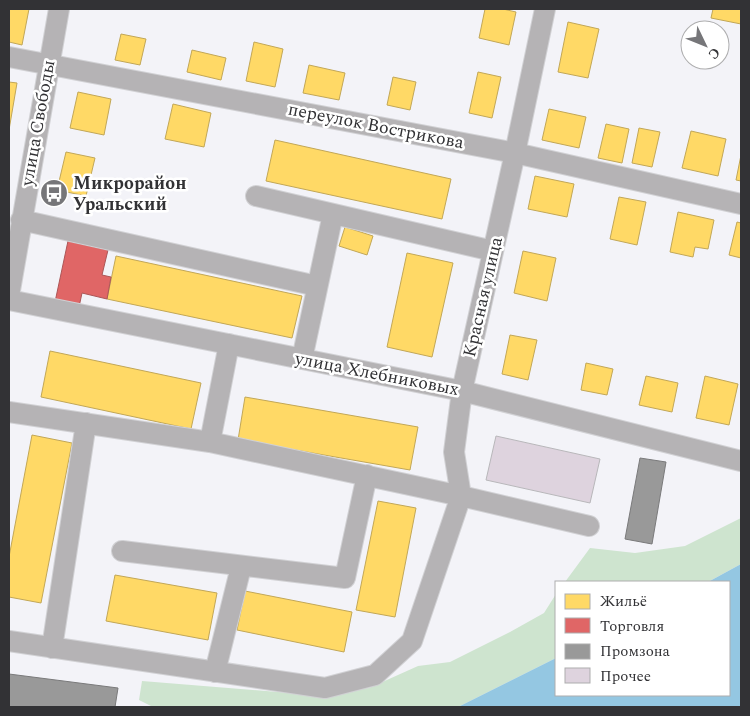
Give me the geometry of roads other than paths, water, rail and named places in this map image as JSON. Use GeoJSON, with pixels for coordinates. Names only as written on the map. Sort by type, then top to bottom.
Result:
{"type":"FeatureCollection","features":[{"type":"Feature","properties":{"kind":"street","name":"улица Свободы"},"geometry":{"type":"LineString","coordinates":[[9,296],[59,9]]}},
{"type":"Feature","properties":{"kind":"street","name":"Красная улица"},"geometry":{"type":"LineString","coordinates":[[215,672],[325,688],[375,675],[412,641],[461,496],[454,452],[462,391],[545,9]]}},
{"type":"Feature","properties":{"kind":"street","name":"переулок Вострикова"},"geometry":{"type":"LineString","coordinates":[[9,57],[515,153],[741,204]]}},
{"type":"Feature","properties":{"kind":"street"},"geometry":{"type":"LineString","coordinates":[[256,196],[493,251]]}},
{"type":"Feature","properties":{"kind":"street"},"geometry":{"type":"LineString","coordinates":[[302,359],[333,214]]}},
{"type":"Feature","properties":{"kind":"street"},"geometry":{"type":"LineString","coordinates":[[21,220],[317,286]]}},
{"type":"Feature","properties":{"kind":"street","name":"улица Хлебниковых"},"geometry":{"type":"LineString","coordinates":[[9,300],[462,391],[741,461]]}},
{"type":"Feature","properties":{"kind":"street"},"geometry":{"type":"LineString","coordinates":[[210,442],[229,344]]}},
{"type":"Feature","properties":{"kind":"street"},"geometry":{"type":"LineString","coordinates":[[9,412],[210,442],[367,475],[589,526]]}},
{"type":"Feature","properties":{"kind":"street"},"geometry":{"type":"LineString","coordinates":[[52,648],[86,423]]}},
{"type":"Feature","properties":{"kind":"street"},"geometry":{"type":"LineString","coordinates":[[122,551],[345,578],[367,475]]}},
{"type":"Feature","properties":{"kind":"street"},"geometry":{"type":"LineString","coordinates":[[9,641],[215,672],[242,566]]}},
{"type":"Feature","properties":{"kind":"water"},"geometry":{"type":"Polygon","coordinates":[[[741,564],[741,707],[458,707],[555,658],[555,696],[730,696],[730,581],[710,581],[741,564]]]}},
{"type":"Feature","properties":{"kind":"place","name":"Микрорайон Уральский"},"geometry":{"type":"Point","coordinates":[54,193]}}]}
